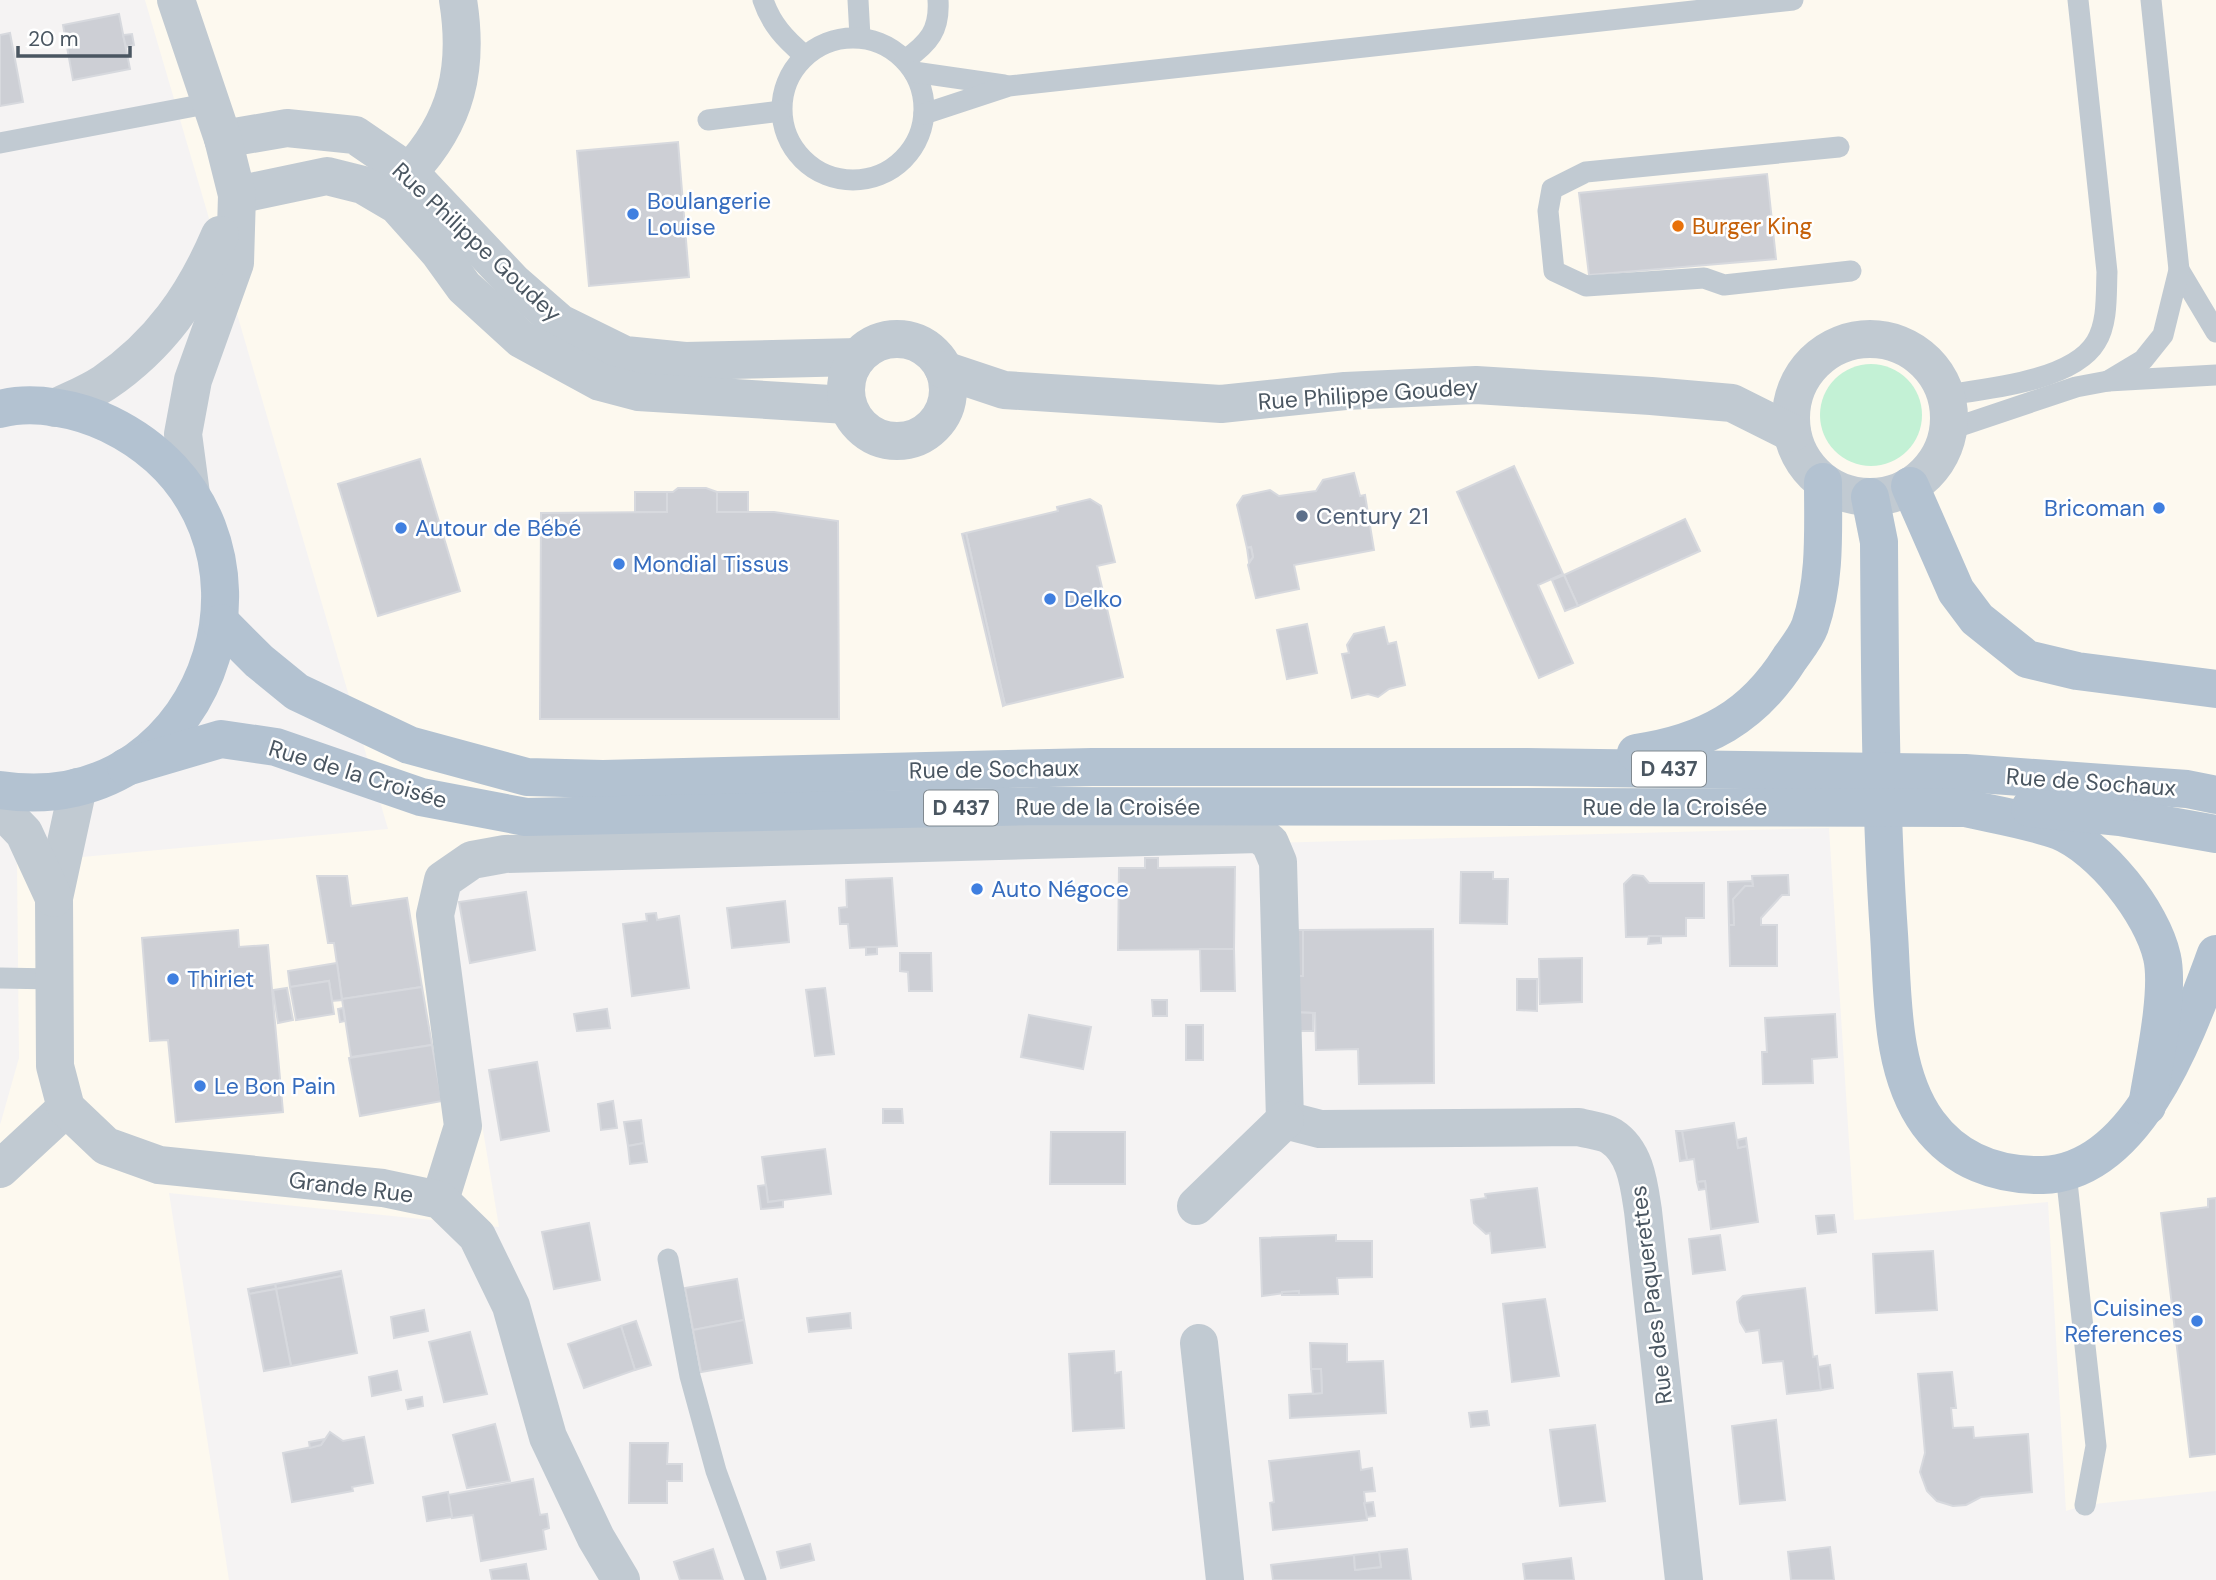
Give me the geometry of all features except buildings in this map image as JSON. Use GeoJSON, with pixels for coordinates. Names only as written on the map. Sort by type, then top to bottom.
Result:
{"type":"FeatureCollection","features":[{"type":"Feature","properties":{"kind":"main road"},"geometry":{"type":"LineString","coordinates":[[0,409],[55,408],[95,418],[132,436],[165,462],[191,494],[211,534],[221,578],[221,623],[205,680],[172,730],[126,767],[78,787],[21,793],[0,790]]}},
{"type":"Feature","properties":{"kind":"main road"},"geometry":{"type":"LineString","coordinates":[[1527,767],[1674,747],[1731,722],[1771,688],[1810,628],[1823,564],[1823,482]]}},
{"type":"Feature","properties":{"kind":"main road"},"geometry":{"type":"LineString","coordinates":[[1910,486],[1956,591],[1978,619],[2027,659],[2077,671],[2216,689]]}},
{"type":"Feature","properties":{"kind":"main road"},"geometry":{"type":"LineString","coordinates":[[1870,497],[1879,542],[1883,845],[1895,1023],[1909,1088],[1928,1124],[1953,1149],[1977,1166],[2019,1176],[2066,1173],[2110,1149],[2147,1106],[2192,1017],[2216,954]]}},
{"type":"Feature","properties":{"kind":"main road","name":"Rue de Sochaux"},"geometry":{"type":"LineString","coordinates":[[221,623],[259,661],[297,692],[409,745],[527,777],[603,779],[1092,767],[1527,767],[1811,789]]}},
{"type":"Feature","properties":{"kind":"main road","name":"Rue de la Croisée"},"geometry":{"type":"LineString","coordinates":[[126,767],[221,739],[276,747],[421,797],[526,817],[1811,789]]}},
{"type":"Feature","properties":{"kind":"main road","name":"Rue de Sochaux"},"geometry":{"type":"LineString","coordinates":[[1965,790],[2174,788],[2216,795]]}},
{"type":"Feature","properties":{"kind":"main road","name":"D 437"},"geometry":{"type":"LineString","coordinates":[[1811,789],[1965,790],[2040,809],[2120,817],[2216,834]]}},
{"type":"Feature","properties":{"kind":"main road"},"geometry":{"type":"LineString","coordinates":[[1965,790],[2061,832],[2106,864],[2143,911],[2162,957],[2161,1009],[2147,1106]]}},
{"type":"Feature","properties":{"kind":"street"},"geometry":{"type":"LineString","coordinates":[[176,0],[223,139],[237,195],[235,263],[193,380],[183,434],[191,494]]}},
{"type":"Feature","properties":{"kind":"street"},"geometry":{"type":"LineString","coordinates":[[409,172],[429,149],[451,111],[461,69],[464,35],[458,0]]}},
{"type":"Feature","properties":{"kind":"street","name":"Rue Philippe Goudey"},"geometry":{"type":"LineString","coordinates":[[223,139],[287,128],[355,135],[409,172],[513,282],[560,323],[625,355],[685,361],[859,357]]}},
{"type":"Feature","properties":{"kind":"street","name":"Rue Philippe Goudey"},"geometry":{"type":"LineString","coordinates":[[237,195],[327,176],[363,185],[397,205],[438,251],[464,287],[521,340],[600,382],[638,392],[847,405]]}},
{"type":"Feature","properties":{"kind":"street"},"geometry":{"type":"LineString","coordinates":[[55,408],[104,383],[169,327],[201,280],[237,195]]}},
{"type":"Feature","properties":{"kind":"street"},"geometry":{"type":"LineString","coordinates":[[906,338],[930,351],[944,370],[947,394],[944,410],[935,424],[922,435],[905,440],[888,440],[873,435],[859,424],[847,405],[849,372],[859,357],[872,345],[906,338]]}},
{"type":"Feature","properties":{"kind":"street"},"geometry":{"type":"LineString","coordinates":[[1866,339],[1892,342],[1915,353],[1934,372],[1947,412],[1941,452],[1928,471],[1910,486],[1891,494],[1870,497],[1845,493],[1823,482],[1799,452],[1792,433],[1791,414],[1801,378],[1818,358],[1841,344],[1866,339]]}},
{"type":"Feature","properties":{"kind":"street","name":"Rue Philippe Goudey"},"geometry":{"type":"LineString","coordinates":[[944,370],[1004,390],[1221,404],[1345,391],[1476,385],[1732,404],[1792,433]]}},
{"type":"Feature","properties":{"kind":"street","name":"Rue Philippe Goudey"},"geometry":{"type":"LineString","coordinates":[[1732,404],[1801,378]]}},
{"type":"Feature","properties":{"kind":"street","name":"Rue Philippe Goudey"},"geometry":{"type":"LineString","coordinates":[[944,410],[1004,390]]}},
{"type":"Feature","properties":{"kind":"street"},"geometry":{"type":"LineString","coordinates":[[0,1169],[66,1108],[55,1066],[54,898],[78,787]]}},
{"type":"Feature","properties":{"kind":"street"},"geometry":{"type":"LineString","coordinates":[[0,808],[24,833],[54,898]]}},
{"type":"Feature","properties":{"kind":"street"},"geometry":{"type":"LineString","coordinates":[[440,1200],[463,1126],[435,915],[443,880],[472,860],[505,855],[1259,834],[1270,843],[1278,862],[1285,1120],[1196,1206]]}},
{"type":"Feature","properties":{"kind":"street","name":"Grande Rue"},"geometry":{"type":"LineString","coordinates":[[66,1108],[106,1146],[159,1165],[383,1188],[440,1200],[477,1236],[511,1306],[548,1437],[596,1538],[621,1580]]}},
{"type":"Feature","properties":{"kind":"street","name":"Rue des Paquerettes"},"geometry":{"type":"LineString","coordinates":[[1285,1120],[1320,1129],[1579,1127],[1611,1136],[1628,1154],[1638,1176],[1643,1211],[1684,1580]]}},
{"type":"Feature","properties":{"kind":"street"},"geometry":{"type":"LineString","coordinates":[[1199,1343],[1226,1580]]}},
{"type":"Feature","properties":{"kind":"lane"},"geometry":{"type":"LineString","coordinates":[[763,0],[777,27],[804,55]]}},
{"type":"Feature","properties":{"kind":"lane"},"geometry":{"type":"LineString","coordinates":[[858,0],[860,37]]}},
{"type":"Feature","properties":{"kind":"lane"},"geometry":{"type":"LineString","coordinates":[[910,66],[936,31],[938,0]]}},
{"type":"Feature","properties":{"kind":"lane"},"geometry":{"type":"LineString","coordinates":[[924,114],[1009,86],[1793,0]]}},
{"type":"Feature","properties":{"kind":"lane"},"geometry":{"type":"LineString","coordinates":[[1947,412],[2074,362],[2096,342],[2105,310],[2107,272],[2078,0]]}},
{"type":"Feature","properties":{"kind":"lane"},"geometry":{"type":"LineString","coordinates":[[2108,382],[2143,360],[2163,335],[2179,270],[2151,0]]}},
{"type":"Feature","properties":{"kind":"lane"},"geometry":{"type":"LineString","coordinates":[[860,37],[881,42],[910,66],[922,89],[924,114],[917,139],[906,157],[888,172],[853,181],[828,176],[808,165],[790,145],[781,111],[789,76],[804,55],[836,39],[860,37]]}},
{"type":"Feature","properties":{"kind":"lane"},"geometry":{"type":"LineString","coordinates":[[910,66],[1009,86]]}},
{"type":"Feature","properties":{"kind":"lane"},"geometry":{"type":"LineString","coordinates":[[0,143],[211,103]]}},
{"type":"Feature","properties":{"kind":"lane"},"geometry":{"type":"LineString","coordinates":[[708,120],[781,111]]}},
{"type":"Feature","properties":{"kind":"lane"},"geometry":{"type":"LineString","coordinates":[[1839,147],[1586,172],[1552,189],[1548,211],[1554,271],[1586,286],[1704,278],[1724,285],[1851,271]]}},
{"type":"Feature","properties":{"kind":"lane"},"geometry":{"type":"LineString","coordinates":[[2179,270],[2216,332]]}},
{"type":"Feature","properties":{"kind":"lane"},"geometry":{"type":"LineString","coordinates":[[1947,412],[2108,382],[2216,375]]}},
{"type":"Feature","properties":{"kind":"lane"},"geometry":{"type":"LineString","coordinates":[[0,978],[54,979]]}},
{"type":"Feature","properties":{"kind":"lane"},"geometry":{"type":"LineString","coordinates":[[2066,1173],[2096,1446],[2085,1505]]}},
{"type":"Feature","properties":{"kind":"lane"},"geometry":{"type":"LineString","coordinates":[[668,1259],[691,1376],[713,1459],[756,1580]]}},
{"type":"Feature","properties":{"kind":"shaded area"},"geometry":{"type":"Polygon","coordinates":[[[145,0],[2216,0],[2216,1491],[2085,1505],[2066,1511],[2048,1202],[1854,1220],[1829,828],[439,865],[499,1227],[169,1193],[229,1580],[0,1580],[0,1125],[19,1058],[17,863],[388,829],[145,0]]]}},
{"type":"Feature","properties":{"kind":"green space"},"geometry":{"type":"Polygon","coordinates":[[[1871,364],[1891,368],[1907,379],[1918,395],[1922,415],[1918,435],[1907,451],[1891,462],[1871,466],[1851,462],[1835,451],[1824,435],[1820,415],[1824,395],[1835,379],[1851,368],[1871,364]]]}},
{"type":"Feature","properties":{"kind":"place","name":"Boulangerie Louise"},"geometry":{"type":"Point","coordinates":[633,214]}},
{"type":"Feature","properties":{"kind":"place","name":"Burger King"},"geometry":{"type":"Point","coordinates":[1678,226]}},
{"type":"Feature","properties":{"kind":"place","name":"Bricoman"},"geometry":{"type":"Point","coordinates":[2159,508]}},
{"type":"Feature","properties":{"kind":"place","name":"Century 21"},"geometry":{"type":"Point","coordinates":[1302,516]}},
{"type":"Feature","properties":{"kind":"place","name":"Autour de Bébé"},"geometry":{"type":"Point","coordinates":[401,528]}},
{"type":"Feature","properties":{"kind":"place","name":"Mondial Tissus"},"geometry":{"type":"Point","coordinates":[619,564]}},
{"type":"Feature","properties":{"kind":"place","name":"Delko"},"geometry":{"type":"Point","coordinates":[1050,599]}},
{"type":"Feature","properties":{"kind":"place","name":"Auto Négoce"},"geometry":{"type":"Point","coordinates":[977,889]}},
{"type":"Feature","properties":{"kind":"place","name":"Thiriet"},"geometry":{"type":"Point","coordinates":[173,979]}},
{"type":"Feature","properties":{"kind":"place","name":"Le Bon Pain"},"geometry":{"type":"Point","coordinates":[200,1086]}},
{"type":"Feature","properties":{"kind":"place","name":"Cuisines References"},"geometry":{"type":"Point","coordinates":[2197,1321]}}]}
